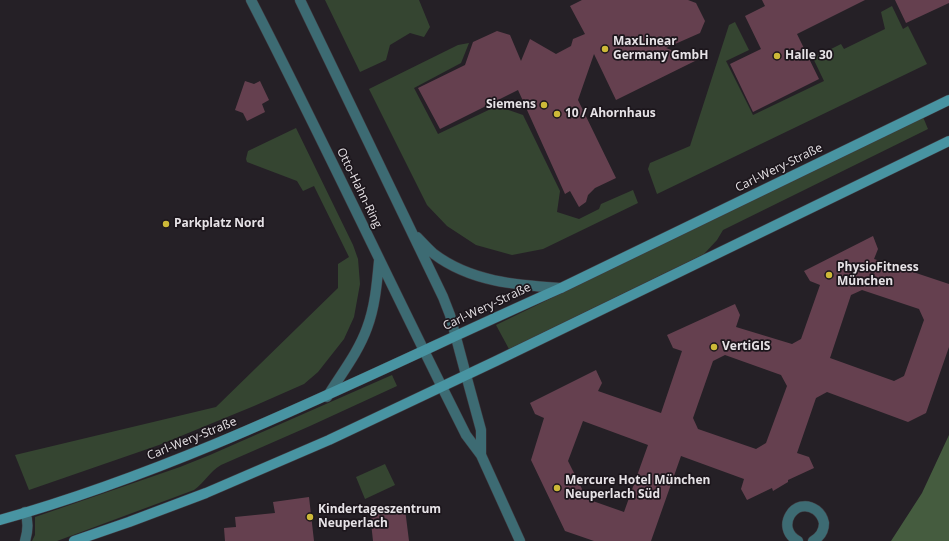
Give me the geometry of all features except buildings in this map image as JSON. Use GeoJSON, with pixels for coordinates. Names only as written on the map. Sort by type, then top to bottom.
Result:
{"type":"FeatureCollection","features":[{"type":"Feature","properties":{"kind":"main road","name":"Carl-Wery-Straße"},"geometry":{"type":"LineString","coordinates":[[0,520],[103,487],[180,459],[326,396],[561,288],[949,100]]}},
{"type":"Feature","properties":{"kind":"main road"},"geometry":{"type":"LineString","coordinates":[[74,541],[221,487],[329,440],[442,387],[949,141]]}},
{"type":"Feature","properties":{"kind":"street","name":"Otto-Hahn-Ring"},"geometry":{"type":"LineString","coordinates":[[251,0],[305,106],[379,261],[466,435],[481,455]]}},
{"type":"Feature","properties":{"kind":"street"},"geometry":{"type":"LineString","coordinates":[[300,0],[443,297],[456,336],[481,430],[481,455],[520,541]]}},
{"type":"Feature","properties":{"kind":"street"},"geometry":{"type":"LineString","coordinates":[[410,230],[434,254],[466,272],[482,278],[509,283],[561,288]]}},
{"type":"Feature","properties":{"kind":"street"},"geometry":{"type":"LineString","coordinates":[[326,396],[354,355],[367,328],[374,301],[379,261]]}},
{"type":"Feature","properties":{"kind":"street"},"geometry":{"type":"LineString","coordinates":[[796,541],[789,532],[787,521],[793,511],[797,508],[808,506],[818,512],[824,523],[821,534],[813,541]]}},
{"type":"Feature","properties":{"kind":"street"},"geometry":{"type":"LineString","coordinates":[[25,512],[28,520],[28,530],[25,541]]}},
{"type":"Feature","properties":{"kind":"green space"},"geometry":{"type":"Polygon","coordinates":[[[325,0],[419,0],[430,27],[424,37],[410,33],[390,45],[386,60],[360,72],[325,0]]]}},
{"type":"Feature","properties":{"kind":"green space"},"geometry":{"type":"Polygon","coordinates":[[[892,6],[903,29],[908,26],[927,64],[657,194],[648,169],[650,163],[690,146],[729,25],[735,22],[749,50],[726,61],[753,115],[824,81],[813,58],[841,44],[844,49],[885,29],[881,12],[892,6]]]}},
{"type":"Feature","properties":{"kind":"green space"},"geometry":{"type":"Polygon","coordinates":[[[469,43],[461,63],[414,88],[438,134],[497,106],[523,115],[560,191],[557,212],[579,219],[599,209],[601,204],[633,190],[638,203],[543,249],[512,255],[476,245],[447,226],[427,205],[369,89],[458,45],[469,43]]]}},
{"type":"Feature","properties":{"kind":"green space"},"geometry":{"type":"Polygon","coordinates":[[[923,117],[928,129],[723,230],[717,240],[704,254],[509,349],[496,325],[923,117]]]}},
{"type":"Feature","properties":{"kind":"green space"},"geometry":{"type":"Polygon","coordinates":[[[296,128],[353,245],[358,259],[360,284],[354,317],[344,339],[318,372],[304,384],[159,445],[29,490],[15,455],[216,407],[338,288],[338,264],[349,257],[314,186],[303,191],[297,181],[247,162],[246,159],[248,151],[296,128]]]}},
{"type":"Feature","properties":{"kind":"green space"},"geometry":{"type":"Polygon","coordinates":[[[392,375],[397,386],[221,465],[194,490],[57,541],[32,541],[35,535],[35,517],[180,467],[392,375]]]}},
{"type":"Feature","properties":{"kind":"green space"},"geometry":{"type":"Polygon","coordinates":[[[949,435],[949,541],[891,541],[922,493],[949,435]]]}},
{"type":"Feature","properties":{"kind":"green space"},"geometry":{"type":"Polygon","coordinates":[[[385,464],[395,485],[365,499],[356,477],[385,464]]]}},
{"type":"Feature","properties":{"kind":"place","name":"MaxLinear Germany GmbH"},"geometry":{"type":"Point","coordinates":[605,49]}},
{"type":"Feature","properties":{"kind":"place","name":"Halle 30"},"geometry":{"type":"Point","coordinates":[777,56]}},
{"type":"Feature","properties":{"kind":"place","name":"Siemens"},"geometry":{"type":"Point","coordinates":[544,105]}},
{"type":"Feature","properties":{"kind":"place","name":"10 / Ahornhaus"},"geometry":{"type":"Point","coordinates":[557,114]}},
{"type":"Feature","properties":{"kind":"place","name":"Parkplatz Nord"},"geometry":{"type":"Point","coordinates":[166,224]}},
{"type":"Feature","properties":{"kind":"place","name":"PhysioFitness München"},"geometry":{"type":"Point","coordinates":[829,275]}},
{"type":"Feature","properties":{"kind":"place","name":"VertiGIS"},"geometry":{"type":"Point","coordinates":[714,347]}},
{"type":"Feature","properties":{"kind":"place","name":"Mercure Hotel München Neuperlach Süd"},"geometry":{"type":"Point","coordinates":[557,488]}},
{"type":"Feature","properties":{"kind":"place","name":"Kindertageszentrum Neuperlach"},"geometry":{"type":"Point","coordinates":[310,517]}}]}
